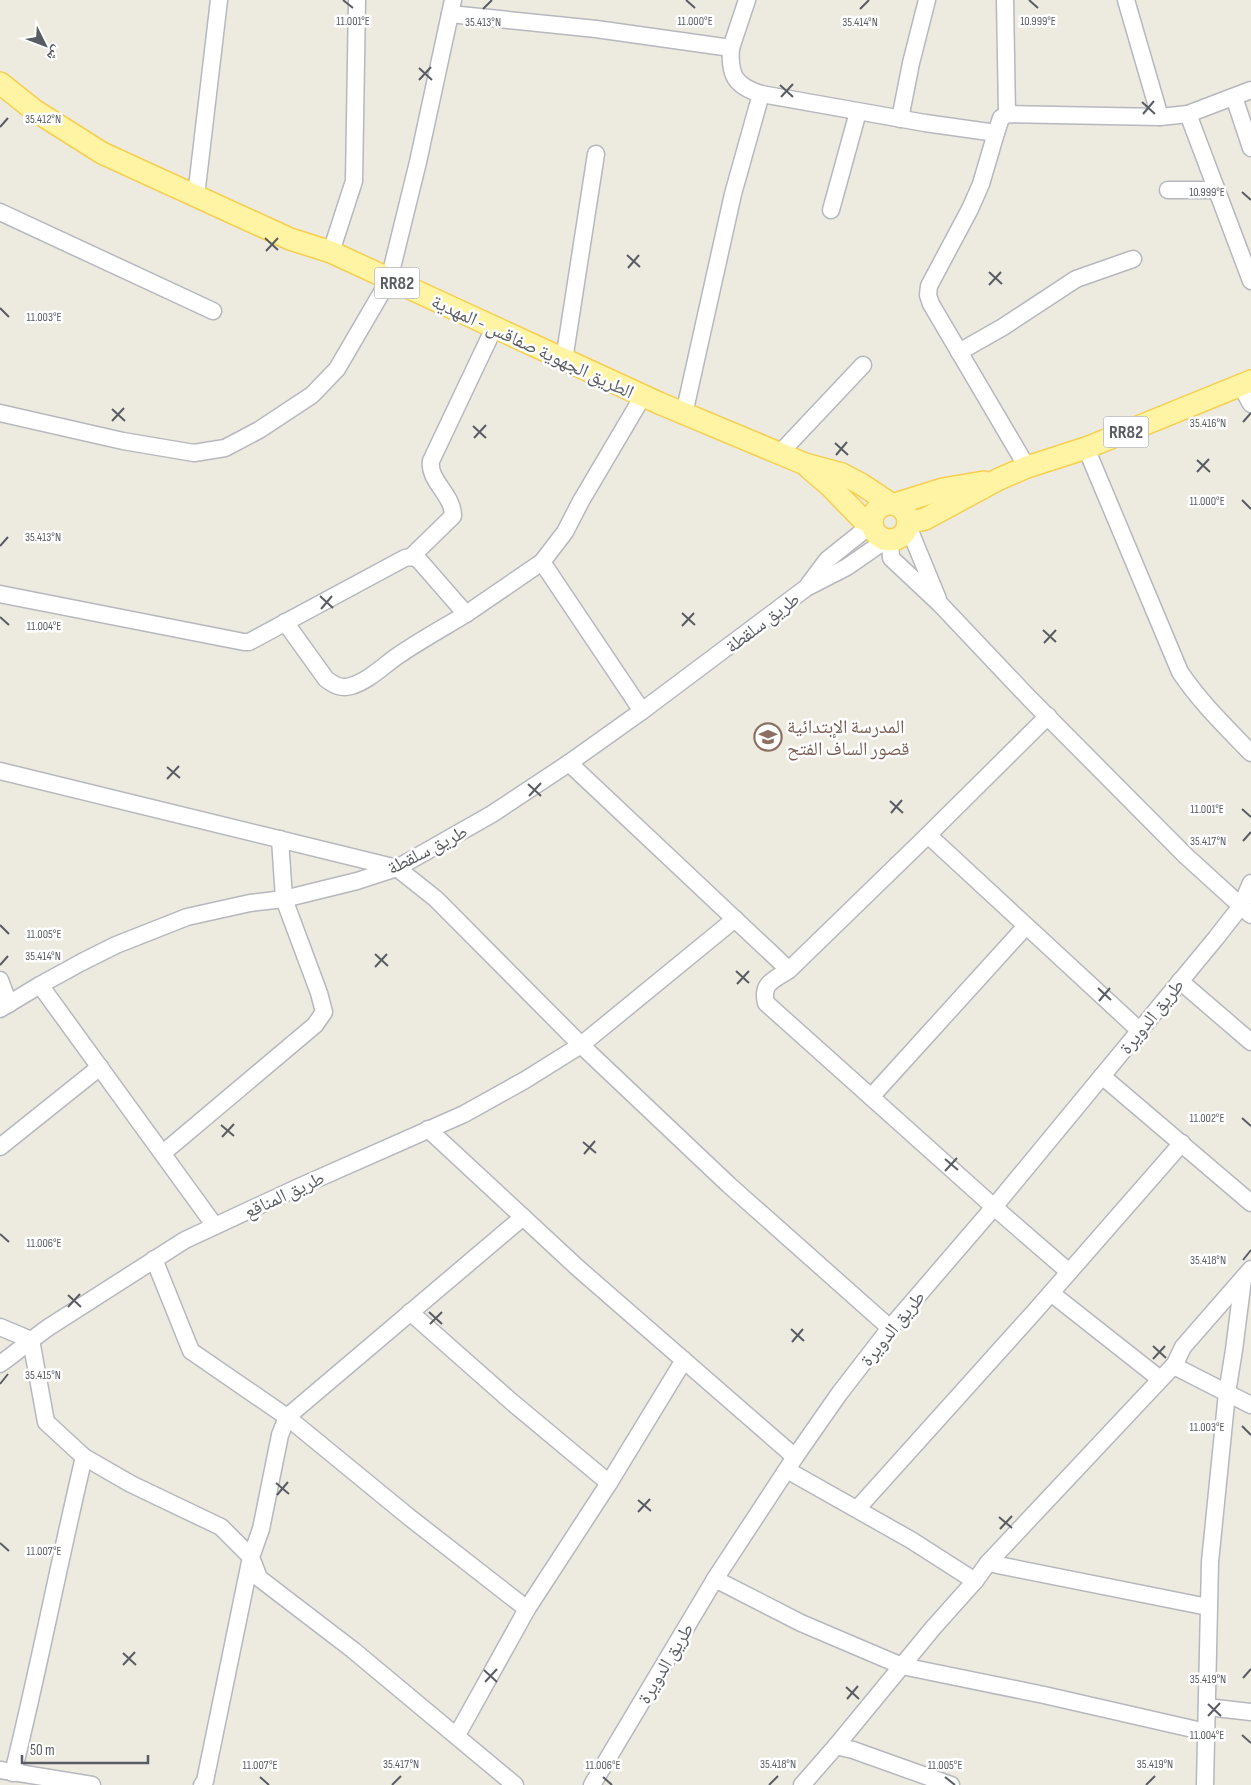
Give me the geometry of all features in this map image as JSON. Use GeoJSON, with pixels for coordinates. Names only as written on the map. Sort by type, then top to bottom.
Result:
{"type":"FeatureCollection","features":[{"type":"Feature","properties":{"kind":"main road","name":"الطريق الجهوية صفاقس - المهدية"},"geometry":{"type":"LineString","coordinates":[[0,85],[34,110],[102,153],[290,239],[331,252],[684,414],[805,464],[842,474],[893,504],[900,506],[906,513],[908,524]]}},
{"type":"Feature","properties":{"kind":"main road","name":"RR82"},"geometry":{"type":"LineString","coordinates":[[999,479],[942,489],[893,504],[886,504],[874,513],[880,531],[895,539],[903,534],[908,524],[926,519],[999,479],[1027,467],[1248,390]]}},
{"type":"Feature","properties":{"kind":"main road","name":"الطريق الجهوية صفاقس - المهدية"},"geometry":{"type":"LineString","coordinates":[[805,464],[830,486],[862,519],[880,531]]}},
{"type":"Feature","properties":{"kind":"street"},"geometry":{"type":"LineString","coordinates":[[196,196],[219,0]]}},
{"type":"Feature","properties":{"kind":"street"},"geometry":{"type":"LineString","coordinates":[[331,252],[354,181],[357,0]]}},
{"type":"Feature","properties":{"kind":"street"},"geometry":{"type":"LineString","coordinates":[[747,0],[731,48],[730,63],[732,75],[741,85],[761,94],[858,112],[996,132]]}},
{"type":"Feature","properties":{"kind":"street"},"geometry":{"type":"LineString","coordinates":[[900,119],[911,63],[927,0]]}},
{"type":"Feature","properties":{"kind":"street"},"geometry":{"type":"LineString","coordinates":[[1005,0],[1007,114]]}},
{"type":"Feature","properties":{"kind":"street"},"geometry":{"type":"LineString","coordinates":[[1126,0],[1160,117]]}},
{"type":"Feature","properties":{"kind":"street"},"geometry":{"type":"LineString","coordinates":[[0,413],[123,441],[194,453],[225,448],[259,430],[312,395],[337,369],[389,280],[418,162],[452,7],[731,48]]}},
{"type":"Feature","properties":{"kind":"street"},"geometry":{"type":"LineString","coordinates":[[1027,467],[931,304],[928,295],[929,286],[970,209],[981,184],[1000,118],[1007,114],[1160,117],[1188,114],[1251,90]]}},
{"type":"Feature","properties":{"kind":"street"},"geometry":{"type":"LineString","coordinates":[[684,414],[733,194],[761,94]]}},
{"type":"Feature","properties":{"kind":"street"},"geometry":{"type":"LineString","coordinates":[[1234,97],[1251,148]]}},
{"type":"Feature","properties":{"kind":"street"},"geometry":{"type":"LineString","coordinates":[[831,210],[858,112]]}},
{"type":"Feature","properties":{"kind":"street"},"geometry":{"type":"LineString","coordinates":[[1188,114],[1251,281]]}},
{"type":"Feature","properties":{"kind":"street"},"geometry":{"type":"LineString","coordinates":[[564,360],[596,154]]}},
{"type":"Feature","properties":{"kind":"street"},"geometry":{"type":"LineString","coordinates":[[1168,190],[1217,190]]}},
{"type":"Feature","properties":{"kind":"street"},"geometry":{"type":"LineString","coordinates":[[0,212],[213,311]]}},
{"type":"Feature","properties":{"kind":"street"},"geometry":{"type":"LineString","coordinates":[[959,352],[1002,327],[1076,279],[1133,259]]}},
{"type":"Feature","properties":{"kind":"street"},"geometry":{"type":"LineString","coordinates":[[411,557],[452,516],[453,507],[430,468],[431,461],[494,328]]}},
{"type":"Feature","properties":{"kind":"street"},"geometry":{"type":"LineString","coordinates":[[780,453],[863,365]]}},
{"type":"Feature","properties":{"kind":"street"},"geometry":{"type":"LineString","coordinates":[[285,622],[326,679],[334,685],[344,687],[359,683],[542,562],[566,532],[581,501],[643,396]]}},
{"type":"Feature","properties":{"kind":"street"},"geometry":{"type":"LineString","coordinates":[[1086,448],[1180,672],[1209,710],[1251,753]]}},
{"type":"Feature","properties":{"kind":"street"},"geometry":{"type":"LineString","coordinates":[[908,524],[940,604]]}},
{"type":"Feature","properties":{"kind":"street"},"geometry":{"type":"LineString","coordinates":[[880,531],[891,558],[940,604],[1009,677],[1186,856],[1246,910]]}},
{"type":"Feature","properties":{"kind":"street","name":"طريق سلقطة"},"geometry":{"type":"LineString","coordinates":[[4,1007],[40,984],[116,946],[187,917],[250,903],[284,899],[357,881],[397,868],[492,814],[569,763],[642,711],[806,588],[827,560],[880,531]]}},
{"type":"Feature","properties":{"kind":"street"},"geometry":{"type":"LineString","coordinates":[[0,594],[238,642],[249,642],[405,558],[411,557],[418,559],[466,614]]}},
{"type":"Feature","properties":{"kind":"street"},"geometry":{"type":"LineString","coordinates":[[542,562],[642,711]]}},
{"type":"Feature","properties":{"kind":"street"},"geometry":{"type":"LineString","coordinates":[[1048,716],[789,970],[765,988],[764,994],[766,1003],[1069,1272]]}},
{"type":"Feature","properties":{"kind":"street"},"geometry":{"type":"LineString","coordinates":[[569,763],[789,970]]}},
{"type":"Feature","properties":{"kind":"street"},"geometry":{"type":"LineString","coordinates":[[0,771],[397,868],[436,899],[580,1045],[729,1185],[890,1328]]}},
{"type":"Feature","properties":{"kind":"street"},"geometry":{"type":"LineString","coordinates":[[928,835],[1139,1030]]}},
{"type":"Feature","properties":{"kind":"street"},"geometry":{"type":"LineString","coordinates":[[163,1153],[315,1025],[324,1012],[319,993],[284,899],[280,839]]}},
{"type":"Feature","properties":{"kind":"street","name":"طريق الدويرة"},"geometry":{"type":"LineString","coordinates":[[592,1785],[715,1579],[839,1394],[890,1328],[994,1207],[1180,981],[1246,910],[1251,883]]}},
{"type":"Feature","properties":{"kind":"street","name":"طريق المناقع"},"geometry":{"type":"LineString","coordinates":[[0,1364],[23,1348],[30,1340],[154,1258],[185,1240],[464,1114],[525,1080],[580,1045],[735,919]]}},
{"type":"Feature","properties":{"kind":"street"},"geometry":{"type":"LineString","coordinates":[[871,1097],[1026,926]]}},
{"type":"Feature","properties":{"kind":"street"},"geometry":{"type":"LineString","coordinates":[[0,980],[4,1007]]}},
{"type":"Feature","properties":{"kind":"street"},"geometry":{"type":"LineString","coordinates":[[1180,981],[1251,1042]]}},
{"type":"Feature","properties":{"kind":"street"},"geometry":{"type":"LineString","coordinates":[[40,984],[215,1226]]}},
{"type":"Feature","properties":{"kind":"street"},"geometry":{"type":"LineString","coordinates":[[0,1147],[100,1067]]}},
{"type":"Feature","properties":{"kind":"street"},"geometry":{"type":"LineString","coordinates":[[1102,1076],[1251,1203]]}},
{"type":"Feature","properties":{"kind":"street"},"geometry":{"type":"LineString","coordinates":[[428,1130],[579,1269],[684,1360],[791,1464],[857,1509],[946,1561],[975,1581]]}},
{"type":"Feature","properties":{"kind":"street"},"geometry":{"type":"LineString","coordinates":[[857,1509],[1182,1144]]}},
{"type":"Feature","properties":{"kind":"street"},"geometry":{"type":"LineString","coordinates":[[202,1785],[205,1781],[251,1557],[261,1529],[280,1435],[287,1417],[523,1217]]}},
{"type":"Feature","properties":{"kind":"street"},"geometry":{"type":"LineString","coordinates":[[154,1258],[191,1350],[287,1417],[409,1517],[527,1609]]}},
{"type":"Feature","properties":{"kind":"street"},"geometry":{"type":"LineString","coordinates":[[802,1785],[975,1581],[988,1563],[1175,1364],[1183,1347],[1247,1274]]}},
{"type":"Feature","properties":{"kind":"street"},"geometry":{"type":"LineString","coordinates":[[1205,1785],[1210,1562],[1227,1393],[1247,1274]]}},
{"type":"Feature","properties":{"kind":"street"},"geometry":{"type":"LineString","coordinates":[[1050,1293],[1160,1380]]}},
{"type":"Feature","properties":{"kind":"street"},"geometry":{"type":"LineString","coordinates":[[410,1312],[513,1403],[609,1483]]}},
{"type":"Feature","properties":{"kind":"street"},"geometry":{"type":"LineString","coordinates":[[0,1328],[30,1340],[46,1422],[84,1457],[131,1484],[221,1527],[251,1557],[259,1578],[353,1650],[515,1785]]}},
{"type":"Feature","properties":{"kind":"street"},"geometry":{"type":"LineString","coordinates":[[458,1736],[527,1609],[609,1483],[684,1360]]}},
{"type":"Feature","properties":{"kind":"street"},"geometry":{"type":"LineString","coordinates":[[1175,1364],[1178,1368],[1251,1405]]}},
{"type":"Feature","properties":{"kind":"street"},"geometry":{"type":"LineString","coordinates":[[84,1457],[14,1776],[92,1785]]}},
{"type":"Feature","properties":{"kind":"street"},"geometry":{"type":"LineString","coordinates":[[988,1563],[1208,1607]]}},
{"type":"Feature","properties":{"kind":"street"},"geometry":{"type":"LineString","coordinates":[[715,1579],[802,1623],[902,1666],[1044,1695],[1206,1732]]}},
{"type":"Feature","properties":{"kind":"street"},"geometry":{"type":"LineString","coordinates":[[1206,1707],[1251,1712]]}},
{"type":"Feature","properties":{"kind":"street"},"geometry":{"type":"LineString","coordinates":[[836,1746],[853,1750],[951,1785]]}},
{"type":"Feature","properties":{"kind":"place","name":"المدرسة الإبتدائية قصور الساف الفتح"},"geometry":{"type":"Point","coordinates":[768,737]}}]}
